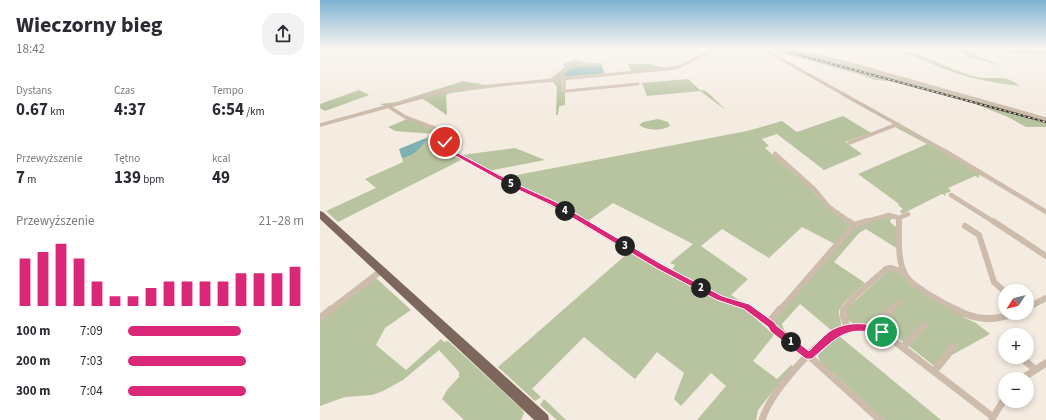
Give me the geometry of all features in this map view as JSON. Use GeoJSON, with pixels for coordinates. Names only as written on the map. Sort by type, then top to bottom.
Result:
{"type":"FeatureCollection","features":[{"type":"Feature","properties":{"kind":"main road"},"geometry":{"type":"LineString","coordinates":[[320,214],[543,420]]}},
{"type":"Feature","properties":{"kind":"street"},"geometry":{"type":"LineString","coordinates":[[320,125],[454,89],[669,69]]}},
{"type":"Feature","properties":{"kind":"street"},"geometry":{"type":"LineString","coordinates":[[801,69],[947,152],[1046,212]]}},
{"type":"Feature","properties":{"kind":"street"},"geometry":{"type":"LineString","coordinates":[[868,69],[1046,119]]}},
{"type":"Feature","properties":{"kind":"street"},"geometry":{"type":"LineString","coordinates":[[564,78],[564,91],[638,84]]}},
{"type":"Feature","properties":{"kind":"street"},"geometry":{"type":"LineString","coordinates":[[388,106],[405,117],[445,132],[447,134],[445,142],[447,148],[471,163],[553,204],[660,267],[720,298],[746,307],[771,324],[774,329],[809,356],[880,420]]}},
{"type":"Feature","properties":{"kind":"street"},"geometry":{"type":"LineString","coordinates":[[849,143],[898,124]]}},
{"type":"Feature","properties":{"kind":"street"},"geometry":{"type":"LineString","coordinates":[[775,154],[814,189],[828,206],[854,225]]}},
{"type":"Feature","properties":{"kind":"street"},"geometry":{"type":"LineString","coordinates":[[951,195],[1046,256]]}},
{"type":"Feature","properties":{"kind":"street"},"geometry":{"type":"LineString","coordinates":[[771,324],[773,317],[854,225],[889,215],[899,218],[908,214]]}},
{"type":"Feature","properties":{"kind":"street"},"geometry":{"type":"LineString","coordinates":[[899,218],[904,272]]}},
{"type":"Feature","properties":{"kind":"street"},"geometry":{"type":"LineString","coordinates":[[965,226],[979,235],[991,275],[994,282],[998,286]]}},
{"type":"Feature","properties":{"kind":"street"},"geometry":{"type":"LineString","coordinates":[[848,329],[843,316],[843,311],[850,301],[886,268],[904,272],[915,284],[955,310],[967,315],[992,320],[998,319]]}},
{"type":"Feature","properties":{"kind":"street"},"geometry":{"type":"LineString","coordinates":[[320,318],[380,271]]}},
{"type":"Feature","properties":{"kind":"street"},"geometry":{"type":"LineString","coordinates":[[1034,304],[1046,298]]}},
{"type":"Feature","properties":{"kind":"street"},"geometry":{"type":"LineString","coordinates":[[876,329],[877,323],[898,303]]}},
{"type":"Feature","properties":{"kind":"street"},"geometry":{"type":"LineString","coordinates":[[903,347],[924,325]]}},
{"type":"Feature","properties":{"kind":"street"},"geometry":{"type":"LineString","coordinates":[[762,420],[765,408],[774,395],[809,356],[833,334],[848,329],[863,327],[876,329],[903,347],[992,419],[999,408]]}},
{"type":"Feature","properties":{"kind":"street"},"geometry":{"type":"LineString","coordinates":[[934,371],[954,346]]}},
{"type":"Feature","properties":{"kind":"street"},"geometry":{"type":"LineString","coordinates":[[1031,372],[1046,363]]}},
{"type":"Feature","properties":{"kind":"street"},"geometry":{"type":"LineString","coordinates":[[1029,364],[1035,369]]}},
{"type":"Feature","properties":{"kind":"green space"},"geometry":{"type":"Polygon","coordinates":[[[563,69],[603,69],[605,74],[550,79],[563,69]]]}},
{"type":"Feature","properties":{"kind":"green space"},"geometry":{"type":"Polygon","coordinates":[[[630,69],[660,69],[632,72],[630,69]]]}},
{"type":"Feature","properties":{"kind":"green space"},"geometry":{"type":"Polygon","coordinates":[[[838,69],[853,69],[1046,123],[1046,127],[1026,127],[1008,117],[973,103],[889,81],[875,80],[838,69]]]}},
{"type":"Feature","properties":{"kind":"green space"},"geometry":{"type":"Polygon","coordinates":[[[852,69],[866,69],[1046,119],[1046,121],[852,69]]]}},
{"type":"Feature","properties":{"kind":"green space"},"geometry":{"type":"Polygon","coordinates":[[[944,69],[952,69],[976,77],[1010,80],[1019,86],[993,82],[944,69]]]}},
{"type":"Feature","properties":{"kind":"green space"},"geometry":{"type":"Polygon","coordinates":[[[688,79],[700,90],[706,91],[726,110],[700,91],[647,96],[642,83],[688,79]]]}},
{"type":"Feature","properties":{"kind":"green space"},"geometry":{"type":"Polygon","coordinates":[[[562,80],[562,91],[565,92],[565,105],[559,106],[558,115],[556,115],[557,87],[553,82],[524,84],[562,80]]]}},
{"type":"Feature","properties":{"kind":"green space"},"geometry":{"type":"Polygon","coordinates":[[[463,81],[485,85],[457,88],[385,106],[380,104],[397,102],[463,81]]]}},
{"type":"Feature","properties":{"kind":"green space"},"geometry":{"type":"Polygon","coordinates":[[[514,85],[450,93],[446,95],[447,115],[420,97],[441,92],[514,85]]]}},
{"type":"Feature","properties":{"kind":"green space"},"geometry":{"type":"Polygon","coordinates":[[[359,90],[369,95],[325,111],[320,108],[320,104],[359,90]]]}},
{"type":"Feature","properties":{"kind":"green space"},"geometry":{"type":"Polygon","coordinates":[[[843,116],[871,133],[845,142],[862,154],[824,170],[777,134],[762,139],[769,146],[765,148],[809,187],[826,206],[850,225],[835,244],[802,227],[769,258],[722,229],[701,246],[748,279],[731,295],[742,302],[720,295],[673,272],[672,270],[675,265],[670,263],[693,244],[613,203],[588,221],[502,178],[747,131],[782,121],[797,132],[843,116]]]}},
{"type":"Feature","properties":{"kind":"green space"},"geometry":{"type":"Polygon","coordinates":[[[407,119],[444,133],[445,147],[463,159],[338,222],[326,211],[376,188],[365,179],[403,162],[402,158],[409,157],[427,140],[426,138],[434,134],[395,131],[388,127],[407,119]]]}},
{"type":"Feature","properties":{"kind":"green space"},"geometry":{"type":"Polygon","coordinates":[[[658,119],[668,122],[670,126],[663,129],[654,130],[639,125],[643,122],[658,119]]]}},
{"type":"Feature","properties":{"kind":"green space"},"geometry":{"type":"Polygon","coordinates":[[[898,126],[982,174],[979,175],[979,178],[975,176],[948,188],[951,191],[945,194],[946,196],[942,194],[902,214],[900,211],[903,209],[898,205],[899,204],[858,174],[927,144],[895,127],[898,126]]]}},
{"type":"Feature","properties":{"kind":"green space"},"geometry":{"type":"Polygon","coordinates":[[[515,148],[545,160],[488,171],[461,155],[515,148]]]}},
{"type":"Feature","properties":{"kind":"green space"},"geometry":{"type":"Polygon","coordinates":[[[887,217],[895,219],[891,219],[890,222],[896,227],[898,249],[866,229],[859,233],[834,262],[865,283],[840,308],[839,313],[841,326],[831,330],[800,304],[782,324],[784,330],[789,334],[787,336],[777,328],[774,321],[856,226],[887,217]]]}},
{"type":"Feature","properties":{"kind":"green space"},"geometry":{"type":"Polygon","coordinates":[[[629,252],[746,310],[774,335],[753,361],[777,379],[791,365],[793,366],[758,410],[756,420],[697,420],[726,386],[711,373],[681,406],[674,399],[684,373],[657,352],[635,379],[584,337],[532,389],[541,397],[535,401],[498,367],[629,252]]]}},
{"type":"Feature","properties":{"kind":"green space"},"geometry":{"type":"Polygon","coordinates":[[[890,270],[899,273],[965,318],[976,323],[990,334],[952,355],[940,370],[902,341],[880,327],[857,324],[849,321],[846,318],[847,308],[890,270]]]}},
{"type":"Feature","properties":{"kind":"green space"},"geometry":{"type":"Polygon","coordinates":[[[376,278],[411,310],[385,328],[376,345],[406,370],[441,339],[444,342],[448,341],[522,409],[524,413],[521,420],[464,420],[442,399],[447,390],[459,377],[459,372],[439,350],[403,380],[383,391],[372,395],[345,397],[320,406],[320,320],[376,278]]]}},
{"type":"Feature","properties":{"kind":"green space"},"geometry":{"type":"Polygon","coordinates":[[[839,336],[941,420],[884,420],[821,363],[818,357],[819,354],[839,336]]]}},
{"type":"Feature","properties":{"kind":"green space"},"geometry":{"type":"Polygon","coordinates":[[[544,399],[566,420],[557,420],[540,405],[544,399]]]}},
{"type":"Feature","properties":{"kind":"water"},"geometry":{"type":"Polygon","coordinates":[[[572,69],[603,69],[604,73],[564,75],[572,69]]]}},
{"type":"Feature","properties":{"kind":"water"},"geometry":{"type":"Polygon","coordinates":[[[426,138],[427,140],[416,152],[406,158],[402,158],[399,149],[426,138]]]}},
{"type":"Feature","properties":{"kind":"railway"},"geometry":{"type":"LineString","coordinates":[[849,69],[1046,122]]}},
{"type":"Feature","properties":{"kind":"route"},"geometry":{"type":"LineString","coordinates":[[445,142],[447,148],[454,153],[482,169],[564,210],[660,267],[720,298],[736,302],[746,307],[771,324],[774,329],[809,356],[833,334],[843,330],[863,327],[876,329],[882,332]]}}]}
